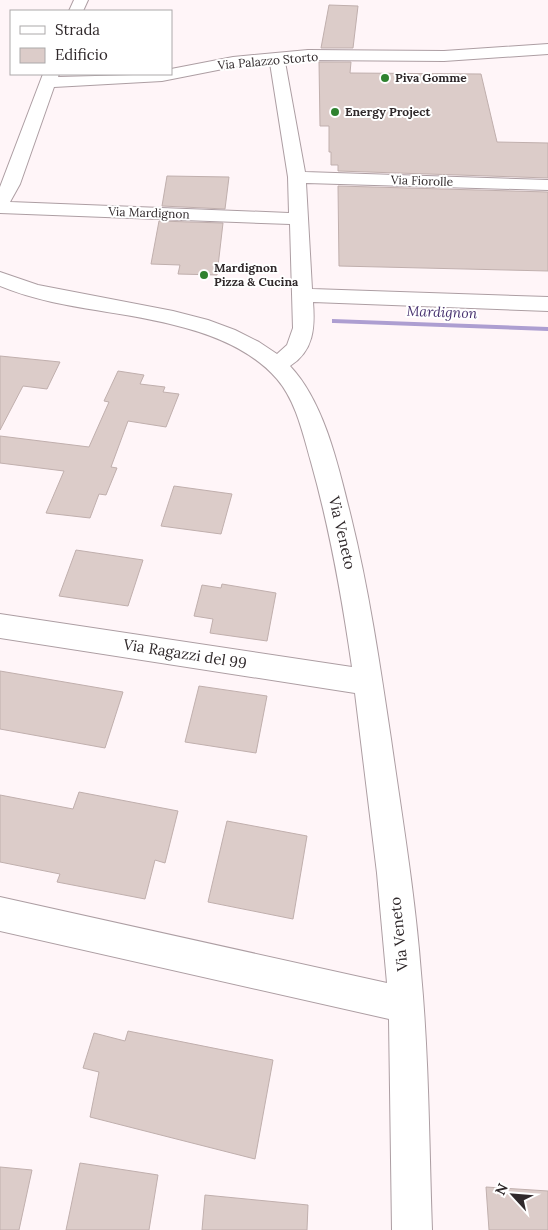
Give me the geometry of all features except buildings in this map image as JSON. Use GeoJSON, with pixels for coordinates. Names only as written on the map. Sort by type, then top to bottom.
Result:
{"type":"FeatureCollection","features":[{"type":"Feature","properties":{"kind":"street","name":"Via Palazzo Storto"},"geometry":{"type":"LineString","coordinates":[[172,74],[233,62],[308,55],[444,56],[548,49]]}},
{"type":"Feature","properties":{"kind":"street"},"geometry":{"type":"LineString","coordinates":[[276,364],[290,357],[300,344],[304,328],[297,177],[277,58]]}},
{"type":"Feature","properties":{"kind":"street","name":"Via Palazzo Storto"},"geometry":{"type":"LineString","coordinates":[[50,78],[114,80],[167,75]]}},
{"type":"Feature","properties":{"kind":"street","name":"Via Mardignon"},"geometry":{"type":"LineString","coordinates":[[50,78],[7,174],[0,205],[298,219]]}},
{"type":"Feature","properties":{"kind":"street","name":"Via Fiorolle"},"geometry":{"type":"LineString","coordinates":[[297,177],[548,185]]}},
{"type":"Feature","properties":{"kind":"street","name":"Via Veneto"},"geometry":{"type":"LineString","coordinates":[[4,285],[161,316],[221,330],[244,342],[276,364],[310,415],[340,519],[369,682],[389,833],[406,1004],[412,1230]]}},
{"type":"Feature","properties":{"kind":"street"},"geometry":{"type":"LineString","coordinates":[[302,295],[548,304]]}},
{"type":"Feature","properties":{"kind":"street","name":"Via Ragazzi del 99"},"geometry":{"type":"LineString","coordinates":[[0,626],[369,682]]}},
{"type":"Feature","properties":{"kind":"street"},"geometry":{"type":"LineString","coordinates":[[0,914],[406,1004]]}},
{"type":"Feature","properties":{"kind":"waterway","name":"Mardignon"},"geometry":{"type":"LineString","coordinates":[[334,321],[548,329]]}},
{"type":"Feature","properties":{"kind":"place","name":"Piva Gomme"},"geometry":{"type":"Point","coordinates":[385,78]}},
{"type":"Feature","properties":{"kind":"place","name":"Energy Project"},"geometry":{"type":"Point","coordinates":[335,112]}},
{"type":"Feature","properties":{"kind":"place","name":"Mardignon Pizza & Cucina"},"geometry":{"type":"Point","coordinates":[204,275]}}]}
